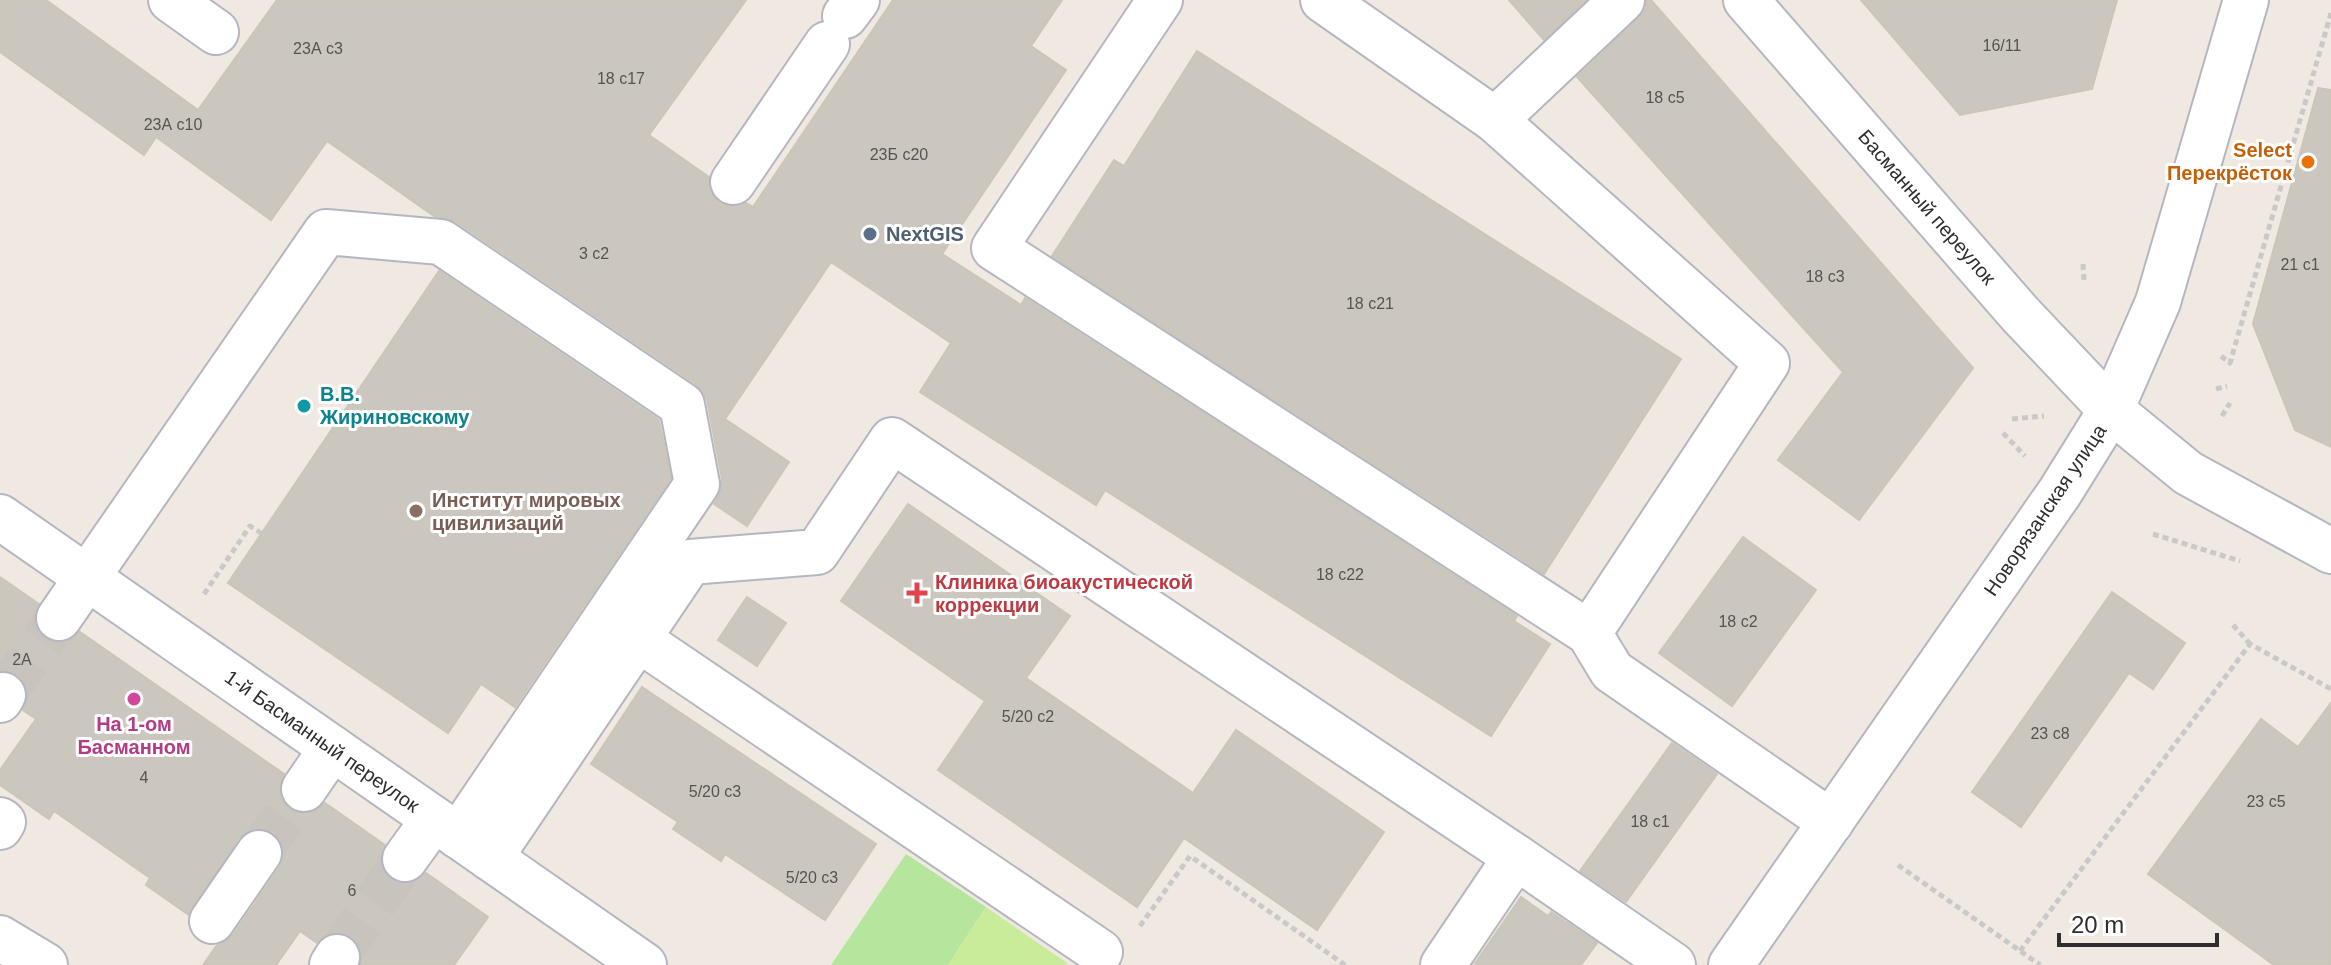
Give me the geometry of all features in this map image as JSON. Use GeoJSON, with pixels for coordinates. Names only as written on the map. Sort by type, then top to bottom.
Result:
{"type":"FeatureCollection","features":[{"type":"Feature","properties":{"kind":"street"},"geometry":{"type":"LineString","coordinates":[[171,0],[216,32]]}},
{"type":"Feature","properties":{"kind":"street"},"geometry":{"type":"LineString","coordinates":[[1160,0],[994,248],[1589,633],[1612,671],[1831,822]]}},
{"type":"Feature","properties":{"kind":"street"},"geometry":{"type":"LineString","coordinates":[[1323,0],[1495,120],[1767,363],[1589,633]]}},
{"type":"Feature","properties":{"kind":"street"},"geometry":{"type":"LineString","coordinates":[[1495,120],[1622,0]]}},
{"type":"Feature","properties":{"kind":"street","name":"Басманный переулок"},"geometry":{"type":"LineString","coordinates":[[1746,0],[2020,314],[2111,410],[2188,473],[2331,551]]}},
{"type":"Feature","properties":{"kind":"street","name":"Новорязанская улица"},"geometry":{"type":"LineString","coordinates":[[1731,965],[2060,492],[2111,410],[2158,302],[2246,0]]}},
{"type":"Feature","properties":{"kind":"street"},"geometry":{"type":"LineString","coordinates":[[733,182],[845,14]]}},
{"type":"Feature","properties":{"kind":"street"},"geometry":{"type":"LineString","coordinates":[[59,618],[326,232],[441,242],[682,405],[697,484],[460,838]]}},
{"type":"Feature","properties":{"kind":"street"},"geometry":{"type":"LineString","coordinates":[[405,859],[460,838],[638,639],[690,562],[817,552],[892,440],[1673,965]]}},
{"type":"Feature","properties":{"kind":"street","name":"1-й Басманный переулок"},"geometry":{"type":"LineString","coordinates":[[0,517],[644,965]]}},
{"type":"Feature","properties":{"kind":"street"},"geometry":{"type":"LineString","coordinates":[[638,639],[1106,961]]}},
{"type":"Feature","properties":{"kind":"street"},"geometry":{"type":"LineString","coordinates":[[304,789],[332,748]]}},
{"type":"Feature","properties":{"kind":"street"},"geometry":{"type":"LineString","coordinates":[[0,820],[3,822],[0,827]]}},
{"type":"Feature","properties":{"kind":"street"},"geometry":{"type":"LineString","coordinates":[[212,921],[259,853]]}},
{"type":"Feature","properties":{"kind":"street"},"geometry":{"type":"LineString","coordinates":[[1443,965],[1516,857]]}},
{"type":"Feature","properties":{"kind":"street"},"geometry":{"type":"LineString","coordinates":[[0,938],[45,965]]}},
{"type":"Feature","properties":{"kind":"path"},"geometry":{"type":"LineString","coordinates":[[2221,356],[2230,363],[2331,13]]}},
{"type":"Feature","properties":{"kind":"path"},"geometry":{"type":"LineString","coordinates":[[2083,264],[2084,281]]}},
{"type":"Feature","properties":{"kind":"path"},"geometry":{"type":"LineString","coordinates":[[2216,389],[2227,386]]}},
{"type":"Feature","properties":{"kind":"path"},"geometry":{"type":"LineString","coordinates":[[2222,416],[2230,403]]}},
{"type":"Feature","properties":{"kind":"path"},"geometry":{"type":"LineString","coordinates":[[2012,419],[2044,416]]}},
{"type":"Feature","properties":{"kind":"path"},"geometry":{"type":"LineString","coordinates":[[2003,433],[2026,457]]}},
{"type":"Feature","properties":{"kind":"path"},"geometry":{"type":"LineString","coordinates":[[204,594],[250,526],[261,533]]}},
{"type":"Feature","properties":{"kind":"path"},"geometry":{"type":"LineString","coordinates":[[2153,534],[2242,562]]}},
{"type":"Feature","properties":{"kind":"path"},"geometry":{"type":"LineString","coordinates":[[2233,625],[2250,644],[2331,689]]}},
{"type":"Feature","properties":{"kind":"path"},"geometry":{"type":"LineString","coordinates":[[2020,951],[2250,644]]}},
{"type":"Feature","properties":{"kind":"path"},"geometry":{"type":"LineString","coordinates":[[1106,961],[1190,856],[1345,965]]}},
{"type":"Feature","properties":{"kind":"path"},"geometry":{"type":"LineString","coordinates":[[1898,865],[2040,965]]}},
{"type":"Feature","properties":{"kind":"green space"},"geometry":{"type":"Polygon","coordinates":[[[906,854],[986,907],[948,965],[831,965],[906,854]]]}},
{"type":"Feature","properties":{"kind":"green space"},"geometry":{"type":"Polygon","coordinates":[[[986,907],[1067,963],[1066,965],[948,965],[986,907]]]}},
{"type":"Feature","properties":{"kind":"building"},"geometry":{"type":"Polygon","coordinates":[[[0,0],[46,0],[198,110],[277,0],[746,0],[649,135],[709,177],[710,192],[718,202],[732,207],[746,203],[753,207],[893,0],[1062,0],[1031,46],[1066,70],[942,254],[1021,305],[1025,298],[1517,616],[1514,621],[1550,644],[1491,736],[1105,490],[1096,505],[920,392],[951,343],[831,262],[725,419],[789,462],[747,526],[714,504],[722,479],[707,400],[696,384],[455,221],[434,216],[327,141],[271,220],[156,137],[144,155],[0,52],[0,0]]]}},
{"type":"Feature","properties":{"kind":"building"},"geometry":{"type":"Polygon","coordinates":[[[1509,0],[1586,0],[1544,40],[1509,0]]]}},
{"type":"Feature","properties":{"kind":"building"},"geometry":{"type":"Polygon","coordinates":[[[1646,0],[1651,0],[1973,368],[1859,520],[1778,460],[1843,372],[1577,77],[1639,18],[1646,8],[1646,0]]]}},
{"type":"Feature","properties":{"kind":"building"},"geometry":{"type":"Polygon","coordinates":[[[1861,0],[2117,0],[2092,89],[1960,115],[1861,0]]]}},
{"type":"Feature","properties":{"kind":"building"},"geometry":{"type":"Polygon","coordinates":[[[1197,51],[1681,359],[1544,574],[1052,256],[1114,160],[1124,166],[1197,51]]]}},
{"type":"Feature","properties":{"kind":"building"},"geometry":{"type":"Polygon","coordinates":[[[2318,88],[2331,90],[2331,447],[2295,430],[2253,324],[2318,88]]]}},
{"type":"Feature","properties":{"kind":"building"},"geometry":{"type":"Polygon","coordinates":[[[439,271],[659,420],[671,478],[515,707],[481,684],[448,733],[228,583],[439,271]]]}},
{"type":"Feature","properties":{"kind":"building"},"geometry":{"type":"Polygon","coordinates":[[[908,504],[1070,616],[1026,678],[1193,793],[1236,730],[1384,832],[1317,930],[1184,838],[1137,907],[938,770],[985,701],[841,601],[908,504]]]}},
{"type":"Feature","properties":{"kind":"building"},"geometry":{"type":"Polygon","coordinates":[[[1743,537],[1816,590],[1732,706],[1659,653],[1743,537]]]}},
{"type":"Feature","properties":{"kind":"building"},"geometry":{"type":"Polygon","coordinates":[[[0,577],[39,604],[34,617],[37,629],[44,638],[58,643],[70,640],[80,632],[284,774],[279,788],[281,799],[289,809],[303,814],[315,811],[325,803],[385,845],[380,856],[382,868],[391,880],[402,884],[414,882],[426,873],[488,917],[454,965],[360,965],[362,957],[359,946],[350,935],[337,932],[325,935],[317,943],[300,931],[276,965],[203,965],[217,945],[233,935],[280,867],[284,854],[281,842],[274,833],[262,828],[248,831],[238,839],[189,915],[146,885],[150,878],[54,811],[49,819],[0,785],[0,770],[36,719],[23,710],[28,696],[24,682],[15,673],[0,671],[0,577]]]}},
{"type":"Feature","properties":{"kind":"building"},"geometry":{"type":"Polygon","coordinates":[[[2112,592],[2185,643],[2153,689],[2129,673],[2021,827],[1972,792],[2112,592]]]}},
{"type":"Feature","properties":{"kind":"building"},"geometry":{"type":"Polygon","coordinates":[[[747,597],[786,623],[757,666],[718,640],[747,597]]]}},
{"type":"Feature","properties":{"kind":"building"},"geometry":{"type":"Polygon","coordinates":[[[642,687],[876,844],[825,920],[725,854],[721,861],[673,829],[678,822],[591,764],[642,687]]]}},
{"type":"Feature","properties":{"kind":"building"},"geometry":{"type":"Polygon","coordinates":[[[2331,703],[2331,965],[2274,965],[2148,874],[2261,719],[2298,747],[2331,703]]]}},
{"type":"Feature","properties":{"kind":"building"},"geometry":{"type":"Polygon","coordinates":[[[1672,743],[1717,774],[1626,902],[1580,871],[1672,743]]]}},
{"type":"Feature","properties":{"kind":"building"},"geometry":{"type":"Polygon","coordinates":[[[1521,897],[1548,916],[1551,912],[1597,943],[1581,965],[1474,965],[1521,897]]]}},
{"type":"Feature","properties":{"kind":"tunnel"},"geometry":{"type":"LineString","coordinates":[[3,695],[59,618]]}},
{"type":"Feature","properties":{"kind":"tunnel"},"geometry":{"type":"LineString","coordinates":[[259,853],[304,789]]}},
{"type":"Feature","properties":{"kind":"tunnel"},"geometry":{"type":"LineString","coordinates":[[337,957],[405,859]]}},
{"type":"Feature","properties":{"kind":"place","name":"Select Перекрёсток"},"geometry":{"type":"Point","coordinates":[2308,162]}},
{"type":"Feature","properties":{"kind":"place","name":"NextGIS"},"geometry":{"type":"Point","coordinates":[870,234]}},
{"type":"Feature","properties":{"kind":"place","name":"В.В. Жириновскому"},"geometry":{"type":"Point","coordinates":[304,406]}},
{"type":"Feature","properties":{"kind":"place","name":"Институт мировых цивилизаций"},"geometry":{"type":"Point","coordinates":[416,511]}},
{"type":"Feature","properties":{"kind":"place","name":"Клиника биоакустической коррекции"},"geometry":{"type":"Point","coordinates":[917,593]}},
{"type":"Feature","properties":{"kind":"place","name":"На 1-ом Басманном"},"geometry":{"type":"Point","coordinates":[134,699]}}]}
